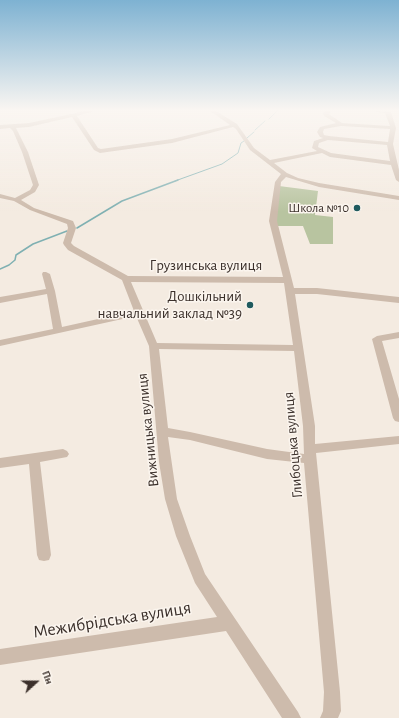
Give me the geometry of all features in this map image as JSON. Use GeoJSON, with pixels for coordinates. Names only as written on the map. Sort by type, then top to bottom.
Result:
{"type":"FeatureCollection","features":[{"type":"Feature","properties":{"kind":"street"},"geometry":{"type":"LineString","coordinates":[[16,200],[33,191],[36,185],[22,145]]}},
{"type":"Feature","properties":{"kind":"street"},"geometry":{"type":"LineString","coordinates":[[93,145],[96,149],[100,151],[108,152],[152,145]]}},
{"type":"Feature","properties":{"kind":"street"},"geometry":{"type":"LineString","coordinates":[[250,145],[252,149],[285,174],[296,179],[319,185],[399,198]]}},
{"type":"Feature","properties":{"kind":"street"},"geometry":{"type":"LineString","coordinates":[[316,145],[315,148],[321,152],[341,157],[393,163]]}},
{"type":"Feature","properties":{"kind":"street"},"geometry":{"type":"LineString","coordinates":[[390,145],[393,163],[399,180]]}},
{"type":"Feature","properties":{"kind":"street"},"geometry":{"type":"LineString","coordinates":[[269,162],[321,152]]}},
{"type":"Feature","properties":{"kind":"street","name":"Глибоцька вулиця"},"geometry":{"type":"LineString","coordinates":[[285,174],[278,182],[273,222],[288,286],[299,348],[310,426],[309,454],[332,692],[332,711],[329,718]]}},
{"type":"Feature","properties":{"kind":"street"},"geometry":{"type":"LineString","coordinates":[[0,196],[16,200],[32,209],[70,223],[72,228],[67,243],[71,248],[126,279]]}},
{"type":"Feature","properties":{"kind":"street"},"geometry":{"type":"LineString","coordinates":[[46,274],[51,291],[58,330]]}},
{"type":"Feature","properties":{"kind":"street","name":"Грузинська вулиця"},"geometry":{"type":"LineString","coordinates":[[126,279],[288,286],[317,291],[399,300]]}},
{"type":"Feature","properties":{"kind":"street","name":"Вижницька вулиця"},"geometry":{"type":"LineString","coordinates":[[126,279],[154,346],[162,432],[171,499],[183,536],[200,578],[292,718]]}},
{"type":"Feature","properties":{"kind":"street"},"geometry":{"type":"LineString","coordinates":[[0,300],[51,291]]}},
{"type":"Feature","properties":{"kind":"street"},"geometry":{"type":"LineString","coordinates":[[0,343],[139,313]]}},
{"type":"Feature","properties":{"kind":"street"},"geometry":{"type":"LineString","coordinates":[[399,335],[377,339],[399,418]]}},
{"type":"Feature","properties":{"kind":"street"},"geometry":{"type":"LineString","coordinates":[[154,346],[299,348]]}},
{"type":"Feature","properties":{"kind":"street"},"geometry":{"type":"LineString","coordinates":[[162,432],[190,436],[267,454],[309,454],[399,440]]}},
{"type":"Feature","properties":{"kind":"street"},"geometry":{"type":"LineString","coordinates":[[0,463],[63,454]]}},
{"type":"Feature","properties":{"kind":"street"},"geometry":{"type":"LineString","coordinates":[[34,458],[44,555]]}},
{"type":"Feature","properties":{"kind":"street","name":"Межибрідська вулиця"},"geometry":{"type":"LineString","coordinates":[[0,657],[230,623]]}},
{"type":"Feature","properties":{"kind":"green space"},"geometry":{"type":"Polygon","coordinates":[[[279,186],[318,191],[315,215],[333,217],[333,244],[310,244],[303,226],[277,226],[276,209],[279,186]]]}},
{"type":"Feature","properties":{"kind":"waterway"},"geometry":{"type":"LineString","coordinates":[[175,181],[222,164],[238,153],[241,145]]}},
{"type":"Feature","properties":{"kind":"waterway"},"geometry":{"type":"LineString","coordinates":[[77,228],[122,201],[178,180]]}},
{"type":"Feature","properties":{"kind":"waterway"},"geometry":{"type":"LineString","coordinates":[[0,269],[9,265],[15,260],[16,255],[33,244],[67,231]]}},
{"type":"Feature","properties":{"kind":"place","name":"Школа №10"},"geometry":{"type":"Point","coordinates":[357,208]}},
{"type":"Feature","properties":{"kind":"place","name":"Дошкільний навчальний заклад №39"},"geometry":{"type":"Point","coordinates":[250,305]}}]}
